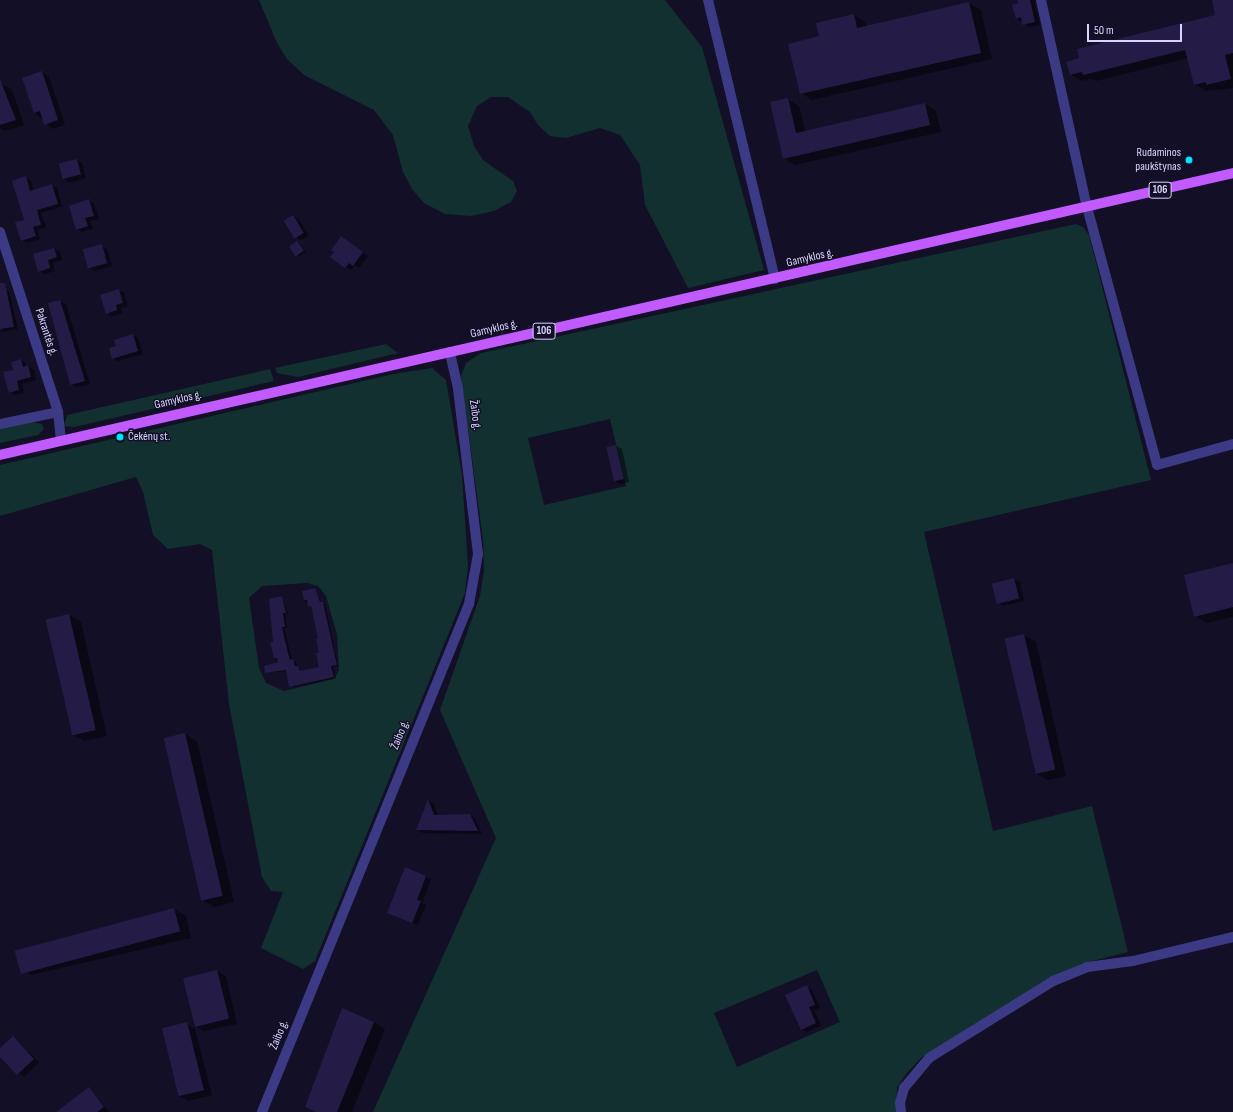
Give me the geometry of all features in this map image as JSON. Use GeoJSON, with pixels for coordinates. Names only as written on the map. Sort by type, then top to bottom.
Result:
{"type":"FeatureCollection","features":[{"type":"Feature","properties":{"kind":"main road","name":"106"},"geometry":{"type":"LineString","coordinates":[[1087,207],[1233,173]]}},
{"type":"Feature","properties":{"kind":"main road","name":"Gamyklos g."},"geometry":{"type":"LineString","coordinates":[[0,455],[1087,207]]}},
{"type":"Feature","properties":{"kind":"street"},"geometry":{"type":"LineString","coordinates":[[708,0],[775,279]]}},
{"type":"Feature","properties":{"kind":"street"},"geometry":{"type":"LineString","coordinates":[[1041,0],[1087,207],[1158,465],[1233,444]]}},
{"type":"Feature","properties":{"kind":"street","name":"Pakrantės g."},"geometry":{"type":"LineString","coordinates":[[0,232],[58,412],[61,440]]}},
{"type":"Feature","properties":{"kind":"street","name":"Žaibo g."},"geometry":{"type":"LineString","coordinates":[[262,1112],[469,604],[478,554],[459,395],[450,352]]}},
{"type":"Feature","properties":{"kind":"street"},"geometry":{"type":"LineString","coordinates":[[0,424],[58,412]]}},
{"type":"Feature","properties":{"kind":"street"},"geometry":{"type":"LineString","coordinates":[[901,1112],[900,1103],[904,1088],[929,1058],[1053,981],[1087,967],[1133,961],[1233,937]]}},
{"type":"Feature","properties":{"kind":"green space"},"geometry":{"type":"Polygon","coordinates":[[[259,0],[665,0],[702,47],[764,270],[688,288],[645,205],[640,165],[620,135],[600,128],[566,138],[550,136],[538,125],[530,112],[508,97],[491,97],[477,106],[468,126],[474,146],[483,160],[513,181],[517,191],[511,202],[494,211],[471,216],[445,214],[424,203],[412,189],[403,172],[393,135],[374,110],[304,75],[287,59],[277,43],[259,0]]]}},
{"type":"Feature","properties":{"kind":"green space"},"geometry":{"type":"Polygon","coordinates":[[[1076,224],[1083,227],[1089,235],[1151,480],[924,532],[993,831],[1092,806],[1128,952],[1084,963],[1051,977],[922,1057],[906,1074],[897,1088],[896,1112],[373,1112],[496,838],[440,710],[480,596],[484,570],[483,540],[461,376],[466,363],[481,353],[1076,224]],[[610,419],[528,438],[544,505],[626,486],[610,419]],[[817,970],[714,1013],[737,1067],[840,1022],[817,970]]]}},
{"type":"Feature","properties":{"kind":"green space"},"geometry":{"type":"Polygon","coordinates":[[[386,344],[398,353],[298,377],[277,373],[275,368],[386,344]]]}},
{"type":"Feature","properties":{"kind":"green space"},"geometry":{"type":"Polygon","coordinates":[[[432,368],[446,380],[462,475],[468,566],[465,593],[315,961],[303,969],[261,948],[283,892],[271,891],[262,877],[229,704],[212,550],[200,544],[168,549],[153,535],[143,492],[136,477],[0,516],[0,465],[393,374],[432,368]],[[307,583],[262,586],[249,598],[259,668],[266,683],[284,691],[334,679],[339,670],[337,635],[326,596],[318,586],[307,583]]]}},
{"type":"Feature","properties":{"kind":"green space"},"geometry":{"type":"Polygon","coordinates":[[[270,369],[274,381],[74,427],[64,426],[67,415],[270,369]]]}},
{"type":"Feature","properties":{"kind":"green space"},"geometry":{"type":"Polygon","coordinates":[[[30,422],[42,424],[44,429],[38,435],[0,443],[0,428],[30,422]]]}},
{"type":"Feature","properties":{"kind":"building"},"geometry":{"type":"Polygon","coordinates":[[[1017,0],[1030,0],[1035,22],[1022,25],[1021,17],[1016,19],[1012,5],[1018,3],[1017,0]]]}},
{"type":"Feature","properties":{"kind":"building"},"geometry":{"type":"Polygon","coordinates":[[[1212,0],[1233,0],[1233,53],[1225,55],[1231,79],[1206,85],[1206,82],[1194,85],[1185,50],[1083,75],[1082,72],[1070,75],[1066,62],[1079,58],[1077,49],[1215,15],[1212,0]]]}},
{"type":"Feature","properties":{"kind":"building"},"geometry":{"type":"Polygon","coordinates":[[[969,2],[981,53],[800,94],[788,44],[819,36],[816,23],[854,14],[857,28],[969,2]]]}},
{"type":"Feature","properties":{"kind":"building"},"geometry":{"type":"Polygon","coordinates":[[[42,71],[58,120],[44,125],[40,111],[34,113],[22,78],[42,71]]]}},
{"type":"Feature","properties":{"kind":"building"},"geometry":{"type":"Polygon","coordinates":[[[0,79],[16,120],[0,125],[0,79]]]}},
{"type":"Feature","properties":{"kind":"building"},"geometry":{"type":"Polygon","coordinates":[[[788,98],[796,133],[925,103],[930,125],[783,159],[770,102],[788,98]]]}},
{"type":"Feature","properties":{"kind":"building"},"geometry":{"type":"Polygon","coordinates":[[[77,159],[81,175],[62,179],[59,164],[77,159]]]}},
{"type":"Feature","properties":{"kind":"building"},"geometry":{"type":"Polygon","coordinates":[[[26,176],[30,191],[52,184],[58,204],[37,210],[41,225],[33,227],[36,236],[21,241],[15,222],[24,220],[12,181],[26,176]]]}},
{"type":"Feature","properties":{"kind":"building"},"geometry":{"type":"Polygon","coordinates":[[[89,199],[94,216],[85,218],[88,226],[76,230],[69,206],[89,199]]]}},
{"type":"Feature","properties":{"kind":"building"},"geometry":{"type":"Polygon","coordinates":[[[293,215],[304,233],[294,239],[284,221],[293,215]]]}},
{"type":"Feature","properties":{"kind":"building"},"geometry":{"type":"Polygon","coordinates":[[[341,236],[363,252],[353,266],[349,263],[345,268],[330,257],[334,252],[331,250],[341,236]]]}},
{"type":"Feature","properties":{"kind":"building"},"geometry":{"type":"Polygon","coordinates":[[[297,241],[304,251],[296,257],[289,247],[297,241]]]}},
{"type":"Feature","properties":{"kind":"building"},"geometry":{"type":"Polygon","coordinates":[[[102,244],[107,263],[88,268],[83,249],[102,244]]]}},
{"type":"Feature","properties":{"kind":"building"},"geometry":{"type":"Polygon","coordinates":[[[54,248],[57,257],[48,260],[50,268],[38,272],[33,254],[54,248]]]}},
{"type":"Feature","properties":{"kind":"building"},"geometry":{"type":"Polygon","coordinates":[[[0,283],[5,283],[14,327],[0,329],[0,283]]]}},
{"type":"Feature","properties":{"kind":"building"},"geometry":{"type":"Polygon","coordinates":[[[119,289],[123,303],[116,305],[117,310],[106,314],[100,295],[119,289]]]}},
{"type":"Feature","properties":{"kind":"building"},"geometry":{"type":"Polygon","coordinates":[[[60,300],[85,381],[70,385],[48,303],[60,300]]]}},
{"type":"Feature","properties":{"kind":"building"},"geometry":{"type":"Polygon","coordinates":[[[133,334],[138,351],[112,359],[109,348],[116,346],[114,340],[133,334]]]}},
{"type":"Feature","properties":{"kind":"building"},"geometry":{"type":"Polygon","coordinates":[[[21,359],[23,367],[28,365],[31,377],[17,381],[19,390],[9,393],[3,372],[13,370],[11,362],[21,359]]]}},
{"type":"Feature","properties":{"kind":"building"},"geometry":{"type":"Polygon","coordinates":[[[616,445],[624,479],[614,481],[606,447],[616,445]]]}},
{"type":"Feature","properties":{"kind":"building"},"geometry":{"type":"Polygon","coordinates":[[[1233,563],[1233,607],[1194,617],[1184,575],[1233,563]]]}},
{"type":"Feature","properties":{"kind":"building"},"geometry":{"type":"Polygon","coordinates":[[[1014,578],[1019,598],[997,604],[992,584],[1014,578]]]}},
{"type":"Feature","properties":{"kind":"building"},"geometry":{"type":"Polygon","coordinates":[[[315,588],[320,602],[323,602],[337,665],[331,666],[334,677],[289,687],[286,670],[265,673],[264,666],[278,662],[277,658],[274,658],[270,642],[273,642],[269,599],[282,596],[286,613],[283,613],[285,627],[282,627],[290,660],[293,659],[295,666],[298,666],[300,671],[319,667],[316,653],[319,653],[316,639],[318,639],[311,606],[308,607],[307,600],[304,600],[302,591],[315,588]]]}},
{"type":"Feature","properties":{"kind":"building"},"geometry":{"type":"Polygon","coordinates":[[[69,614],[96,730],[72,735],[46,619],[69,614]]]}},
{"type":"Feature","properties":{"kind":"building"},"geometry":{"type":"Polygon","coordinates":[[[1024,634],[1055,769],[1036,774],[1005,638],[1024,634]]]}},
{"type":"Feature","properties":{"kind":"building"},"geometry":{"type":"Polygon","coordinates":[[[185,733],[223,896],[201,901],[164,738],[185,733]]]}},
{"type":"Feature","properties":{"kind":"building"},"geometry":{"type":"Polygon","coordinates":[[[428,799],[434,815],[470,814],[478,831],[416,830],[428,799]]]}},
{"type":"Feature","properties":{"kind":"building"},"geometry":{"type":"Polygon","coordinates":[[[405,867],[426,876],[417,900],[421,901],[412,923],[387,913],[405,867]]]}},
{"type":"Feature","properties":{"kind":"building"},"geometry":{"type":"Polygon","coordinates":[[[174,908],[180,931],[21,974],[15,951],[174,908]]]}},
{"type":"Feature","properties":{"kind":"building"},"geometry":{"type":"Polygon","coordinates":[[[217,970],[229,1019],[195,1027],[183,978],[217,970]]]}},
{"type":"Feature","properties":{"kind":"building"},"geometry":{"type":"Polygon","coordinates":[[[807,985],[815,1005],[809,1007],[816,1023],[801,1030],[785,995],[807,985]]]}},
{"type":"Feature","properties":{"kind":"building"},"geometry":{"type":"Polygon","coordinates":[[[342,1008],[374,1022],[337,1112],[316,1112],[305,1107],[342,1008]]]}},
{"type":"Feature","properties":{"kind":"building"},"geometry":{"type":"Polygon","coordinates":[[[187,1022],[204,1090],[179,1096],[162,1028],[187,1022]]]}},
{"type":"Feature","properties":{"kind":"building"},"geometry":{"type":"Polygon","coordinates":[[[13,1036],[34,1059],[17,1075],[0,1057],[0,1048],[13,1036]]]}},
{"type":"Feature","properties":{"kind":"building"},"geometry":{"type":"Polygon","coordinates":[[[89,1087],[104,1107],[97,1112],[56,1112],[89,1087]]]}},
{"type":"Feature","properties":{"kind":"place","name":"Rudaminos paukštynas"},"geometry":{"type":"Point","coordinates":[1189,160]}},
{"type":"Feature","properties":{"kind":"place","name":"Čekėnų st."},"geometry":{"type":"Point","coordinates":[120,437]}}]}
